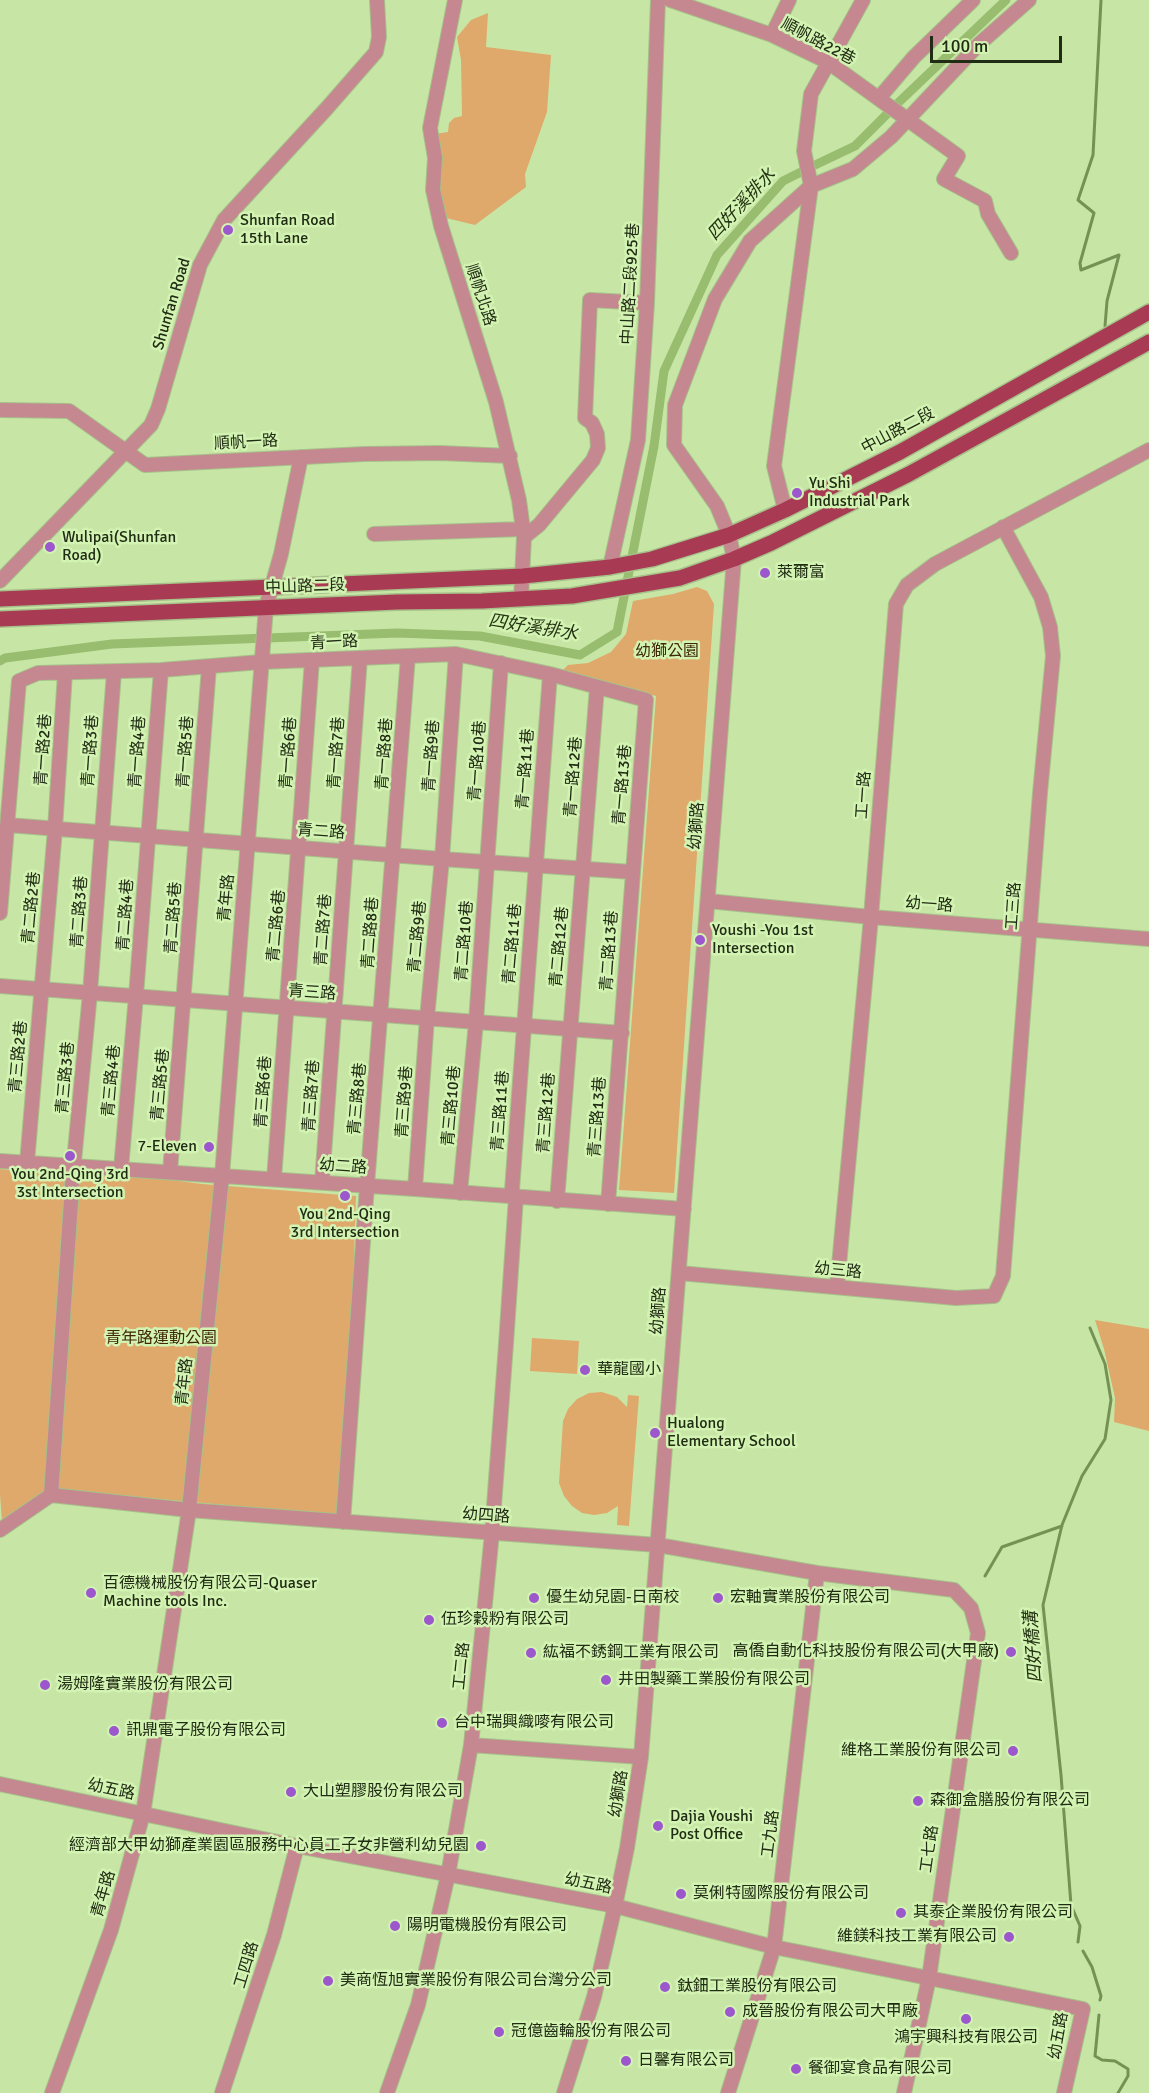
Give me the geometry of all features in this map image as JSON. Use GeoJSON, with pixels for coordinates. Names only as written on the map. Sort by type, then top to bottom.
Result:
{"type":"FeatureCollection","features":[{"type":"Feature","properties":{"kind":"main road","name":"中山路二段"},"geometry":{"type":"LineString","coordinates":[[0,599],[523,576],[610,567],[652,559],[729,535],[785,510],[900,452],[1149,312]]}},
{"type":"Feature","properties":{"kind":"main road"},"geometry":{"type":"LineString","coordinates":[[734,559],[790,534],[909,474],[1149,342]]}},
{"type":"Feature","properties":{"kind":"main road"},"geometry":{"type":"LineString","coordinates":[[1060,362],[1072,385]]}},
{"type":"Feature","properties":{"kind":"main road","name":"中山路二段"},"geometry":{"type":"LineString","coordinates":[[0,619],[572,596],[655,584],[680,578],[734,559]]}},
{"type":"Feature","properties":{"kind":"street","name":"Shunfan Road"},"geometry":{"type":"LineString","coordinates":[[0,581],[35,542],[151,425],[158,409],[200,265],[224,220],[376,52],[379,38],[377,0]]}},
{"type":"Feature","properties":{"kind":"street","name":"順帆北路"},"geometry":{"type":"LineString","coordinates":[[455,0],[430,128],[435,158],[432,190],[510,456],[523,533],[521,599]]}},
{"type":"Feature","properties":{"kind":"street","name":"中山路二段925巷"},"geometry":{"type":"LineString","coordinates":[[610,567],[638,440],[647,303],[658,0]]}},
{"type":"Feature","properties":{"kind":"street","name":"順帆路22巷"},"geometry":{"type":"LineString","coordinates":[[670,0],[772,35],[828,62],[958,156],[944,179],[985,201],[988,214],[1011,254]]}},
{"type":"Feature","properties":{"kind":"street"},"geometry":{"type":"LineString","coordinates":[[772,35],[789,0]]}},
{"type":"Feature","properties":{"kind":"street"},"geometry":{"type":"LineString","coordinates":[[785,510],[774,466],[812,186],[804,151],[811,94],[863,0]]}},
{"type":"Feature","properties":{"kind":"street"},"geometry":{"type":"LineString","coordinates":[[879,98],[914,57],[973,0]]}},
{"type":"Feature","properties":{"kind":"street","name":"幼獅路"},"geometry":{"type":"LineString","coordinates":[[564,2093],[594,1997],[615,1906],[627,1848],[641,1757],[734,559],[729,535],[717,506],[674,445],[675,405],[715,299],[750,241],[812,186],[853,169],[891,137],[978,45],[1029,0]]}},
{"type":"Feature","properties":{"kind":"street"},"geometry":{"type":"LineString","coordinates":[[374,534],[523,533],[539,525],[593,460],[598,448],[597,434],[592,423],[585,418],[590,300],[647,303]]}},
{"type":"Feature","properties":{"kind":"street","name":"順帆一路"},"geometry":{"type":"LineString","coordinates":[[0,410],[69,411],[145,465],[440,453],[510,456]]}},
{"type":"Feature","properties":{"kind":"street","name":"工一路"},"geometry":{"type":"LineString","coordinates":[[837,1287],[871,917],[896,604],[907,585],[935,564],[1149,450]]}},
{"type":"Feature","properties":{"kind":"street","name":"青年路"},"geometry":{"type":"LineString","coordinates":[[52,2093],[111,1930],[143,1814],[189,1510],[222,1176],[266,607],[301,457]]}},
{"type":"Feature","properties":{"kind":"street","name":"工三路"},"geometry":{"type":"LineString","coordinates":[[994,1296],[1003,1276],[1029,930],[1053,656],[1050,627],[1041,597],[1003,527]]}},
{"type":"Feature","properties":{"kind":"street","name":"青一路"},"geometry":{"type":"LineString","coordinates":[[8,825],[14,720],[19,681],[38,673],[161,670],[261,662],[456,654],[550,674],[646,700]]}},
{"type":"Feature","properties":{"kind":"street","name":"青一路9巷"},"geometry":{"type":"LineString","coordinates":[[442,860],[456,654]]}},
{"type":"Feature","properties":{"kind":"street","name":"青一路8巷"},"geometry":{"type":"LineString","coordinates":[[394,855],[408,656]]}},
{"type":"Feature","properties":{"kind":"street","name":"青一路7巷"},"geometry":{"type":"LineString","coordinates":[[346,851],[360,658]]}},
{"type":"Feature","properties":{"kind":"street","name":"青一路6巷"},"geometry":{"type":"LineString","coordinates":[[300,847],[312,660]]}},
{"type":"Feature","properties":{"kind":"street","name":"青一路10巷"},"geometry":{"type":"LineString","coordinates":[[487,862],[501,663]]}},
{"type":"Feature","properties":{"kind":"street","name":"青一路5巷"},"geometry":{"type":"LineString","coordinates":[[196,840],[208,667]]}},
{"type":"Feature","properties":{"kind":"street","name":"青一路4巷"},"geometry":{"type":"LineString","coordinates":[[148,836],[161,670]]}},
{"type":"Feature","properties":{"kind":"street","name":"青一路3巷"},"geometry":{"type":"LineString","coordinates":[[102,833],[114,672]]}},
{"type":"Feature","properties":{"kind":"street","name":"青一路2巷"},"geometry":{"type":"LineString","coordinates":[[55,829],[65,673]]}},
{"type":"Feature","properties":{"kind":"street","name":"青一路11巷"},"geometry":{"type":"LineString","coordinates":[[536,865],[550,674]]}},
{"type":"Feature","properties":{"kind":"street","name":"青一路12巷"},"geometry":{"type":"LineString","coordinates":[[584,869],[597,687]]}},
{"type":"Feature","properties":{"kind":"street","name":"青一路13巷"},"geometry":{"type":"LineString","coordinates":[[632,872],[646,700]]}},
{"type":"Feature","properties":{"kind":"street"},"geometry":{"type":"LineString","coordinates":[[0,913],[8,825]]}},
{"type":"Feature","properties":{"kind":"street","name":"青二路"},"geometry":{"type":"LineString","coordinates":[[8,825],[442,860],[632,872]]}},
{"type":"Feature","properties":{"kind":"street","name":"青二路2巷"},"geometry":{"type":"LineString","coordinates":[[41,989],[55,829]]}},
{"type":"Feature","properties":{"kind":"street","name":"青二路3巷"},"geometry":{"type":"LineString","coordinates":[[90,993],[102,833]]}},
{"type":"Feature","properties":{"kind":"street","name":"青二路4巷"},"geometry":{"type":"LineString","coordinates":[[136,996],[148,836]]}},
{"type":"Feature","properties":{"kind":"street","name":"青二路5巷"},"geometry":{"type":"LineString","coordinates":[[184,1000],[196,840]]}},
{"type":"Feature","properties":{"kind":"street","name":"青二路6巷"},"geometry":{"type":"LineString","coordinates":[[286,1008],[300,847]]}},
{"type":"Feature","properties":{"kind":"street","name":"青二路7巷"},"geometry":{"type":"LineString","coordinates":[[334,1011],[346,851]]}},
{"type":"Feature","properties":{"kind":"street","name":"青二路8巷"},"geometry":{"type":"LineString","coordinates":[[381,1014],[394,855]]}},
{"type":"Feature","properties":{"kind":"street","name":"青二路9巷"},"geometry":{"type":"LineString","coordinates":[[427,1018],[442,860]]}},
{"type":"Feature","properties":{"kind":"street","name":"青二路10巷"},"geometry":{"type":"LineString","coordinates":[[476,1022],[487,862]]}},
{"type":"Feature","properties":{"kind":"street","name":"青二路11巷"},"geometry":{"type":"LineString","coordinates":[[523,1025],[536,865]]}},
{"type":"Feature","properties":{"kind":"street","name":"青二路12巷"},"geometry":{"type":"LineString","coordinates":[[570,1029],[584,869]]}},
{"type":"Feature","properties":{"kind":"street","name":"青二路13巷"},"geometry":{"type":"LineString","coordinates":[[622,1033],[632,872]]}},
{"type":"Feature","properties":{"kind":"street","name":"幼一路"},"geometry":{"type":"LineString","coordinates":[[708,901],[871,917],[1149,939]]}},
{"type":"Feature","properties":{"kind":"street","name":"青三路"},"geometry":{"type":"LineString","coordinates":[[0,986],[622,1033]]}},
{"type":"Feature","properties":{"kind":"street","name":"青三路2巷"},"geometry":{"type":"LineString","coordinates":[[27,1163],[41,989]]}},
{"type":"Feature","properties":{"kind":"street","name":"青三路3巷"},"geometry":{"type":"LineString","coordinates":[[51,1495],[90,993]]}},
{"type":"Feature","properties":{"kind":"street","name":"青三路4巷"},"geometry":{"type":"LineString","coordinates":[[121,1169],[136,996]]}},
{"type":"Feature","properties":{"kind":"street","name":"青三路5巷"},"geometry":{"type":"LineString","coordinates":[[170,1172],[184,1000]]}},
{"type":"Feature","properties":{"kind":"street","name":"青三路6巷"},"geometry":{"type":"LineString","coordinates":[[274,1179],[286,1008]]}},
{"type":"Feature","properties":{"kind":"street","name":"青三路7巷"},"geometry":{"type":"LineString","coordinates":[[322,1182],[334,1011]]}},
{"type":"Feature","properties":{"kind":"street","name":"青三路8巷"},"geometry":{"type":"LineString","coordinates":[[343,1521],[381,1014]]}},
{"type":"Feature","properties":{"kind":"street","name":"青三路9巷"},"geometry":{"type":"LineString","coordinates":[[415,1189],[427,1018]]}},
{"type":"Feature","properties":{"kind":"street","name":"青三路10巷"},"geometry":{"type":"LineString","coordinates":[[460,1193],[476,1022]]}},
{"type":"Feature","properties":{"kind":"street","name":"青三路11巷"},"geometry":{"type":"LineString","coordinates":[[516,1197],[512,1190],[523,1025]]}},
{"type":"Feature","properties":{"kind":"street","name":"青三路12巷"},"geometry":{"type":"LineString","coordinates":[[556,1201],[570,1029]]}},
{"type":"Feature","properties":{"kind":"street","name":"青三路13巷"},"geometry":{"type":"LineString","coordinates":[[608,1204],[622,1033]]}},
{"type":"Feature","properties":{"kind":"street","name":"幼二路"},"geometry":{"type":"LineString","coordinates":[[0,1161],[684,1209]]}},
{"type":"Feature","properties":{"kind":"street","name":"工二路"},"geometry":{"type":"LineString","coordinates":[[387,2093],[418,2005],[448,1875],[471,1745],[492,1533],[516,1197]]}},
{"type":"Feature","properties":{"kind":"street","name":"幼三路"},"geometry":{"type":"LineString","coordinates":[[679,1273],[956,1298],[994,1296]]}},
{"type":"Feature","properties":{"kind":"street"},"geometry":{"type":"LineString","coordinates":[[0,1530],[51,1495]]}},
{"type":"Feature","properties":{"kind":"street","name":"幼四路"},"geometry":{"type":"LineString","coordinates":[[51,1495],[189,1510],[658,1545],[817,1573],[954,1590],[971,1608]]}},
{"type":"Feature","properties":{"kind":"street","name":"工九路"},"geometry":{"type":"LineString","coordinates":[[728,2093],[774,1947],[817,1573]]}},
{"type":"Feature","properties":{"kind":"street","name":"工七路"},"geometry":{"type":"LineString","coordinates":[[904,2093],[929,1978],[978,1633],[971,1608]]}},
{"type":"Feature","properties":{"kind":"street"},"geometry":{"type":"LineString","coordinates":[[471,1745],[641,1757]]}},
{"type":"Feature","properties":{"kind":"street","name":"幼五路"},"geometry":{"type":"LineString","coordinates":[[0,1784],[297,1846],[615,1906],[774,1947],[1083,2009],[1064,2093]]}},
{"type":"Feature","properties":{"kind":"street","name":"工四路"},"geometry":{"type":"LineString","coordinates":[[222,2093],[270,1947],[297,1846]]}},
{"type":"Feature","properties":{"kind":"green space"},"geometry":{"type":"Polygon","coordinates":[[[488,13],[486,47],[551,55],[547,112],[525,174],[526,187],[475,225],[442,217],[435,134],[448,132],[449,123],[454,118],[462,116],[461,60],[457,37],[471,20],[488,13]]]}},
{"type":"Feature","properties":{"kind":"green space","name":"幼獅公園"},"geometry":{"type":"Polygon","coordinates":[[[697,587],[707,591],[714,604],[674,1193],[619,1190],[656,696],[563,670],[568,665],[588,663],[611,652],[626,634],[633,601],[697,587]]]}},
{"type":"Feature","properties":{"kind":"green space","name":"青年路運動公園"},"geometry":{"type":"Polygon","coordinates":[[[0,1169],[49,1174],[141,1176],[202,1184],[356,1196],[351,1352],[338,1515],[57,1490],[2,1522],[0,1495],[0,1169]]]}},
{"type":"Feature","properties":{"kind":"green space"},"geometry":{"type":"Polygon","coordinates":[[[1095,1320],[1149,1329],[1149,1431],[1114,1422],[1115,1398],[1095,1320]]]}},
{"type":"Feature","properties":{"kind":"green space"},"geometry":{"type":"Polygon","coordinates":[[[532,1338],[579,1341],[577,1374],[530,1371],[532,1338]]]}},
{"type":"Feature","properties":{"kind":"green space"},"geometry":{"type":"Polygon","coordinates":[[[602,1392],[617,1397],[627,1407],[628,1395],[639,1396],[629,1526],[617,1525],[618,1506],[607,1513],[594,1515],[582,1513],[564,1496],[559,1483],[563,1421],[568,1409],[577,1399],[589,1393],[602,1392]]]}},
{"type":"Feature","properties":{"kind":"waterway","name":"四好溪排水"},"geometry":{"type":"LineString","coordinates":[[898,103],[1006,0]]}},
{"type":"Feature","properties":{"kind":"waterway"},"geometry":{"type":"LineString","coordinates":[[1101,0],[1093,155],[1078,200],[1094,213],[1080,263],[1081,270],[1119,255],[1107,301],[1105,326]]}},
{"type":"Feature","properties":{"kind":"waterway","name":"四好溪排水"},"geometry":{"type":"LineString","coordinates":[[815,165],[855,146],[887,114]]}},
{"type":"Feature","properties":{"kind":"waterway","name":"四好溪排水"},"geometry":{"type":"LineString","coordinates":[[0,661],[5,658],[112,644],[397,633],[480,636],[580,655],[617,632],[654,446],[664,371],[717,255],[783,181],[801,172]]}},
{"type":"Feature","properties":{"kind":"waterway","name":"四好橋溝"},"geometry":{"type":"LineString","coordinates":[[1078,1942],[1080,1926],[1071,1905],[1061,1775],[1043,1605],[1062,1525],[1082,1476],[1105,1439],[1111,1400],[1105,1364],[1090,1328]]}},
{"type":"Feature","properties":{"kind":"waterway"},"geometry":{"type":"LineString","coordinates":[[985,1576],[1002,1547],[1062,1526]]}},
{"type":"Feature","properties":{"kind":"waterway","name":"四好橋溝"},"geometry":{"type":"LineString","coordinates":[[1083,1951],[1092,1967],[1101,1996],[1100,2000]]}},
{"type":"Feature","properties":{"kind":"waterway","name":"四好橋溝"},"geometry":{"type":"LineString","coordinates":[[1099,2015],[1095,2056],[1102,2060],[1115,2061],[1128,2069],[1128,2076],[1118,2093]]}},
{"type":"Feature","properties":{"kind":"place","name":"Shunfan Road 15th Lane"},"geometry":{"type":"Point","coordinates":[228,230]}},
{"type":"Feature","properties":{"kind":"place","name":"Yu Shi Industrial Park"},"geometry":{"type":"Point","coordinates":[797,493]}},
{"type":"Feature","properties":{"kind":"place","name":"Wulipai(Shunfan Road)"},"geometry":{"type":"Point","coordinates":[50,547]}},
{"type":"Feature","properties":{"kind":"place","name":"萊爾富"},"geometry":{"type":"Point","coordinates":[765,573]}},
{"type":"Feature","properties":{"kind":"place","name":"Youshi -You 1st Intersection"},"geometry":{"type":"Point","coordinates":[700,940]}},
{"type":"Feature","properties":{"kind":"place","name":"7-Eleven"},"geometry":{"type":"Point","coordinates":[209,1147]}},
{"type":"Feature","properties":{"kind":"place","name":"You 2nd-Qing 3rd 3st Intersection"},"geometry":{"type":"Point","coordinates":[70,1156]}},
{"type":"Feature","properties":{"kind":"place","name":"You 2nd-Qing 3rd Intersection"},"geometry":{"type":"Point","coordinates":[345,1196]}},
{"type":"Feature","properties":{"kind":"place","name":"華龍國小"},"geometry":{"type":"Point","coordinates":[585,1370]}},
{"type":"Feature","properties":{"kind":"place","name":"Hualong Elementary School"},"geometry":{"type":"Point","coordinates":[655,1433]}},
{"type":"Feature","properties":{"kind":"place","name":"百德機械股份有限公司-Quaser Machine tools Inc."},"geometry":{"type":"Point","coordinates":[91,1593]}},
{"type":"Feature","properties":{"kind":"place","name":"優生幼兒園-日南校"},"geometry":{"type":"Point","coordinates":[534,1598]}},
{"type":"Feature","properties":{"kind":"place","name":"宏軸實業股份有限公司"},"geometry":{"type":"Point","coordinates":[718,1598]}},
{"type":"Feature","properties":{"kind":"place","name":"伍珍穀粉有限公司"},"geometry":{"type":"Point","coordinates":[429,1620]}},
{"type":"Feature","properties":{"kind":"place","name":"高僑自動化科技股份有限公司(大甲廠)"},"geometry":{"type":"Point","coordinates":[1011,1652]}},
{"type":"Feature","properties":{"kind":"place","name":"紘福不銹鋼工業有限公司"},"geometry":{"type":"Point","coordinates":[531,1653]}},
{"type":"Feature","properties":{"kind":"place","name":"井田製藥工業股份有限公司"},"geometry":{"type":"Point","coordinates":[606,1680]}},
{"type":"Feature","properties":{"kind":"place","name":"湯姆隆實業股份有限公司"},"geometry":{"type":"Point","coordinates":[45,1685]}},
{"type":"Feature","properties":{"kind":"place","name":"台中瑞興織嘜有限公司"},"geometry":{"type":"Point","coordinates":[442,1723]}},
{"type":"Feature","properties":{"kind":"place","name":"訊鼎電子股份有限公司"},"geometry":{"type":"Point","coordinates":[114,1731]}},
{"type":"Feature","properties":{"kind":"place","name":"維格工業股份有限公司"},"geometry":{"type":"Point","coordinates":[1013,1751]}},
{"type":"Feature","properties":{"kind":"place","name":"大山塑膠股份有限公司"},"geometry":{"type":"Point","coordinates":[291,1792]}},
{"type":"Feature","properties":{"kind":"place","name":"森御盒膳股份有限公司"},"geometry":{"type":"Point","coordinates":[918,1801]}},
{"type":"Feature","properties":{"kind":"place","name":"Dajia Youshi Post Office"},"geometry":{"type":"Point","coordinates":[658,1826]}},
{"type":"Feature","properties":{"kind":"place","name":"經濟部大甲幼獅產業園區服務中心員工子女非營利幼兒園"},"geometry":{"type":"Point","coordinates":[481,1846]}},
{"type":"Feature","properties":{"kind":"place","name":"莫俐特國際股份有限公司"},"geometry":{"type":"Point","coordinates":[681,1894]}},
{"type":"Feature","properties":{"kind":"place","name":"其泰企業股份有限公司"},"geometry":{"type":"Point","coordinates":[901,1913]}},
{"type":"Feature","properties":{"kind":"place","name":"陽明電機股份有限公司"},"geometry":{"type":"Point","coordinates":[395,1926]}},
{"type":"Feature","properties":{"kind":"place","name":"維鎂科技工業有限公司"},"geometry":{"type":"Point","coordinates":[1009,1937]}},
{"type":"Feature","properties":{"kind":"place","name":"美商恆旭實業股份有限公司台灣分公司"},"geometry":{"type":"Point","coordinates":[328,1981]}},
{"type":"Feature","properties":{"kind":"place","name":"鈦鈿工業股份有限公司"},"geometry":{"type":"Point","coordinates":[665,1987]}},
{"type":"Feature","properties":{"kind":"place","name":"成晉股份有限公司大甲廠"},"geometry":{"type":"Point","coordinates":[730,2012]}},
{"type":"Feature","properties":{"kind":"place","name":"鴻宇興科技有限公司"},"geometry":{"type":"Point","coordinates":[966,2019]}},
{"type":"Feature","properties":{"kind":"place","name":"冠億齒輪股份有限公司"},"geometry":{"type":"Point","coordinates":[499,2032]}},
{"type":"Feature","properties":{"kind":"place","name":"日馨有限公司"},"geometry":{"type":"Point","coordinates":[626,2061]}},
{"type":"Feature","properties":{"kind":"place","name":"餐御宴食品有限公司"},"geometry":{"type":"Point","coordinates":[796,2069]}}]}
